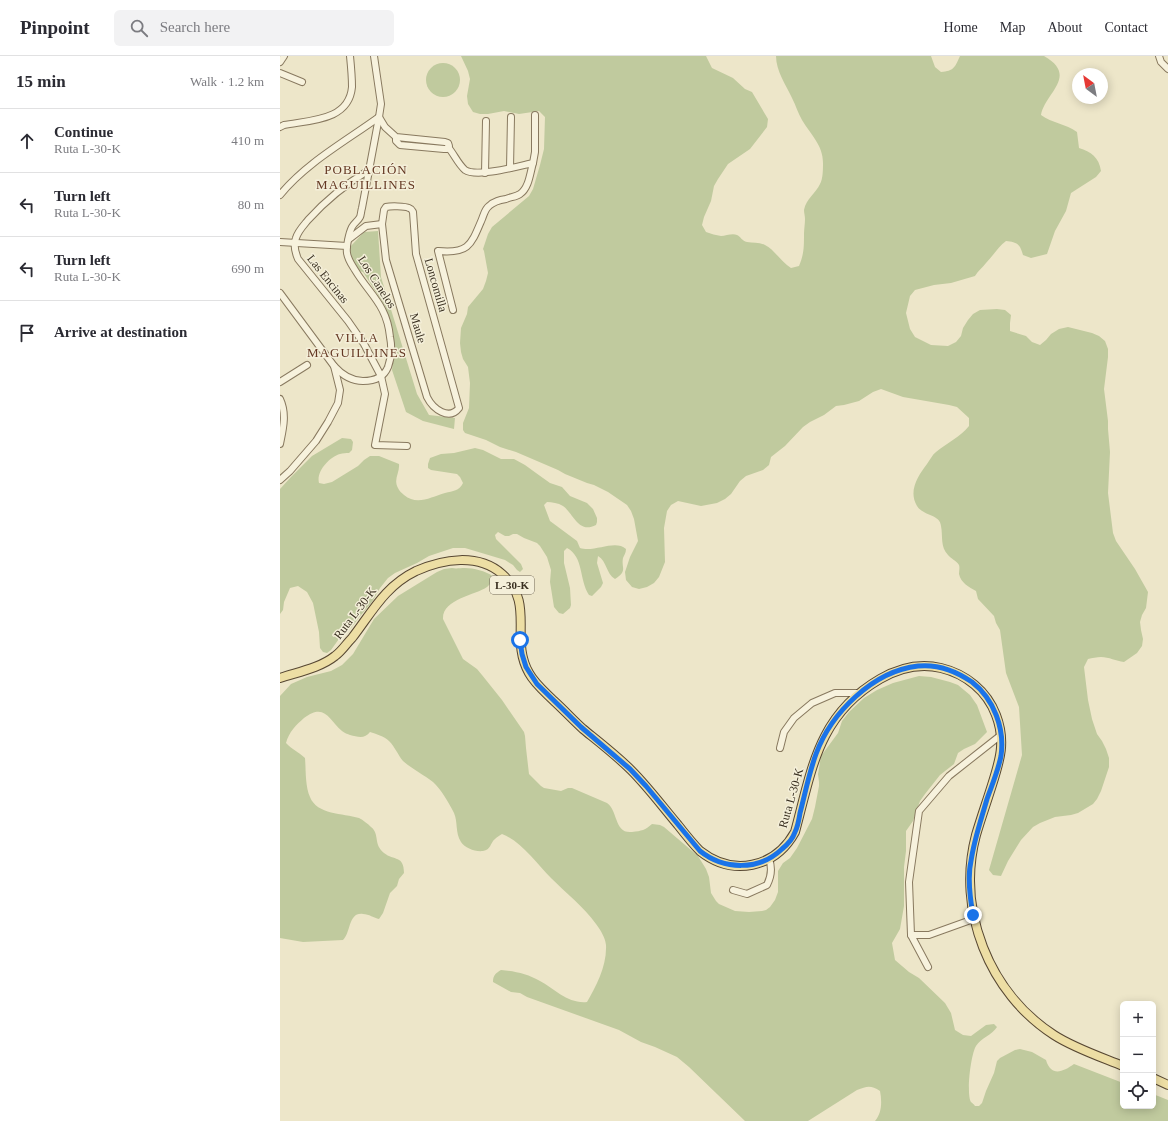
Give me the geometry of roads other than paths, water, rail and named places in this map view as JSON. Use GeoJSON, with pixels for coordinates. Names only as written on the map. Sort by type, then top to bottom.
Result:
{"type":"FeatureCollection","features":[{"type":"Feature","properties":{"kind":"main road","name":"Ruta L-30-K"},"geometry":{"type":"LineString","coordinates":[[280,678],[320,665],[335,656],[357,631],[382,596],[393,585],[408,575],[425,568],[457,560],[485,563],[497,570],[507,579],[518,596],[522,616],[520,640],[522,654],[529,673],[542,689],[581,727],[630,769],[646,786],[695,846],[705,855],[724,864],[737,866],[750,865],[769,858],[784,847],[795,832],[813,764],[826,734],[844,708],[860,693],[882,678],[906,668],[927,666],[949,670],[969,680],[985,695],[996,714],[1001,735],[1000,758],[976,836],[970,863],[970,884],[973,915],[979,937],[992,967],[1011,996],[1026,1013],[1063,1041],[1120,1065]]}},
{"type":"Feature","properties":{"kind":"main road"},"geometry":{"type":"LineString","coordinates":[[1156,1079],[1168,1085]]}},
{"type":"Feature","properties":{"kind":"street"},"geometry":{"type":"LineString","coordinates":[[280,62],[284,56]]}},
{"type":"Feature","properties":{"kind":"street"},"geometry":{"type":"LineString","coordinates":[[280,127],[326,118],[337,113],[345,106],[352,87],[350,56]]}},
{"type":"Feature","properties":{"kind":"street"},"geometry":{"type":"LineString","coordinates":[[348,243],[349,233],[352,227],[360,219],[379,117],[380,104],[374,56]]}},
{"type":"Feature","properties":{"kind":"street"},"geometry":{"type":"LineString","coordinates":[[1158,56],[1161,62],[1168,68]]}},
{"type":"Feature","properties":{"kind":"street"},"geometry":{"type":"LineString","coordinates":[[280,73],[302,82]]}},
{"type":"Feature","properties":{"kind":"street"},"geometry":{"type":"LineString","coordinates":[[453,310],[438,251],[457,250],[468,246],[473,239],[485,211],[490,205],[496,201],[519,194],[523,191],[526,186],[535,152],[535,115]]}},
{"type":"Feature","properties":{"kind":"street"},"geometry":{"type":"LineString","coordinates":[[379,117],[385,127],[396,137],[445,142],[448,144],[448,147],[463,168],[467,171],[474,173],[485,173],[533,163]]}},
{"type":"Feature","properties":{"kind":"street"},"geometry":{"type":"LineString","coordinates":[[280,195],[302,172],[379,117]]}},
{"type":"Feature","properties":{"kind":"street"},"geometry":{"type":"LineString","coordinates":[[510,168],[511,117]]}},
{"type":"Feature","properties":{"kind":"street"},"geometry":{"type":"LineString","coordinates":[[485,173],[486,121]]}},
{"type":"Feature","properties":{"kind":"street"},"geometry":{"type":"LineString","coordinates":[[294,244],[298,232],[316,212],[336,194],[369,170]]}},
{"type":"Feature","properties":{"kind":"street","name":"Loncomilla"},"geometry":{"type":"LineString","coordinates":[[382,224],[384,210],[387,207],[407,207],[414,212],[416,254],[459,408]]}},
{"type":"Feature","properties":{"kind":"street"},"geometry":{"type":"LineString","coordinates":[[360,219],[366,226]]}},
{"type":"Feature","properties":{"kind":"street"},"geometry":{"type":"LineString","coordinates":[[280,242],[294,244],[348,243],[366,226],[382,224]]}},
{"type":"Feature","properties":{"kind":"street","name":"Maule"},"geometry":{"type":"LineString","coordinates":[[382,224],[386,260],[427,397],[432,405],[439,411],[449,414],[459,408]]}},
{"type":"Feature","properties":{"kind":"street","name":"Los Canelos"},"geometry":{"type":"LineString","coordinates":[[348,243],[347,253],[349,259],[359,277],[382,307],[388,322],[392,348],[391,359],[387,369],[381,376]]}},
{"type":"Feature","properties":{"kind":"street","name":"Las Encinas"},"geometry":{"type":"LineString","coordinates":[[294,244],[298,259],[348,321],[364,344],[381,376]]}},
{"type":"Feature","properties":{"kind":"street"},"geometry":{"type":"LineString","coordinates":[[280,293],[334,366],[345,376],[354,380],[369,380],[381,376],[385,394],[375,445],[407,446]]}},
{"type":"Feature","properties":{"kind":"street"},"geometry":{"type":"LineString","coordinates":[[280,382],[306,365]]}},
{"type":"Feature","properties":{"kind":"street"},"geometry":{"type":"LineString","coordinates":[[280,480],[316,441],[336,408],[340,390],[334,366]]}},
{"type":"Feature","properties":{"kind":"street"},"geometry":{"type":"LineString","coordinates":[[280,399],[284,416],[280,444]]}},
{"type":"Feature","properties":{"kind":"street"},"geometry":{"type":"LineString","coordinates":[[780,748],[784,732],[794,718],[812,703],[835,693],[860,693]]}},
{"type":"Feature","properties":{"kind":"street"},"geometry":{"type":"LineString","coordinates":[[928,967],[911,936],[910,882],[919,811],[949,776],[1001,735]]}},
{"type":"Feature","properties":{"kind":"street"},"geometry":{"type":"LineString","coordinates":[[733,890],[747,894],[767,885],[770,880],[771,871],[769,858]]}},
{"type":"Feature","properties":{"kind":"street"},"geometry":{"type":"LineString","coordinates":[[911,936],[934,933],[968,922],[973,915]]}},
{"type":"Feature","properties":{"kind":"district","name":"POBLACIÓN MAGUILLINES"},"geometry":{"type":"Point","coordinates":[366,176]}},
{"type":"Feature","properties":{"kind":"district","name":"VILLA MAGUILLINES"},"geometry":{"type":"Point","coordinates":[357,344]}}]}
